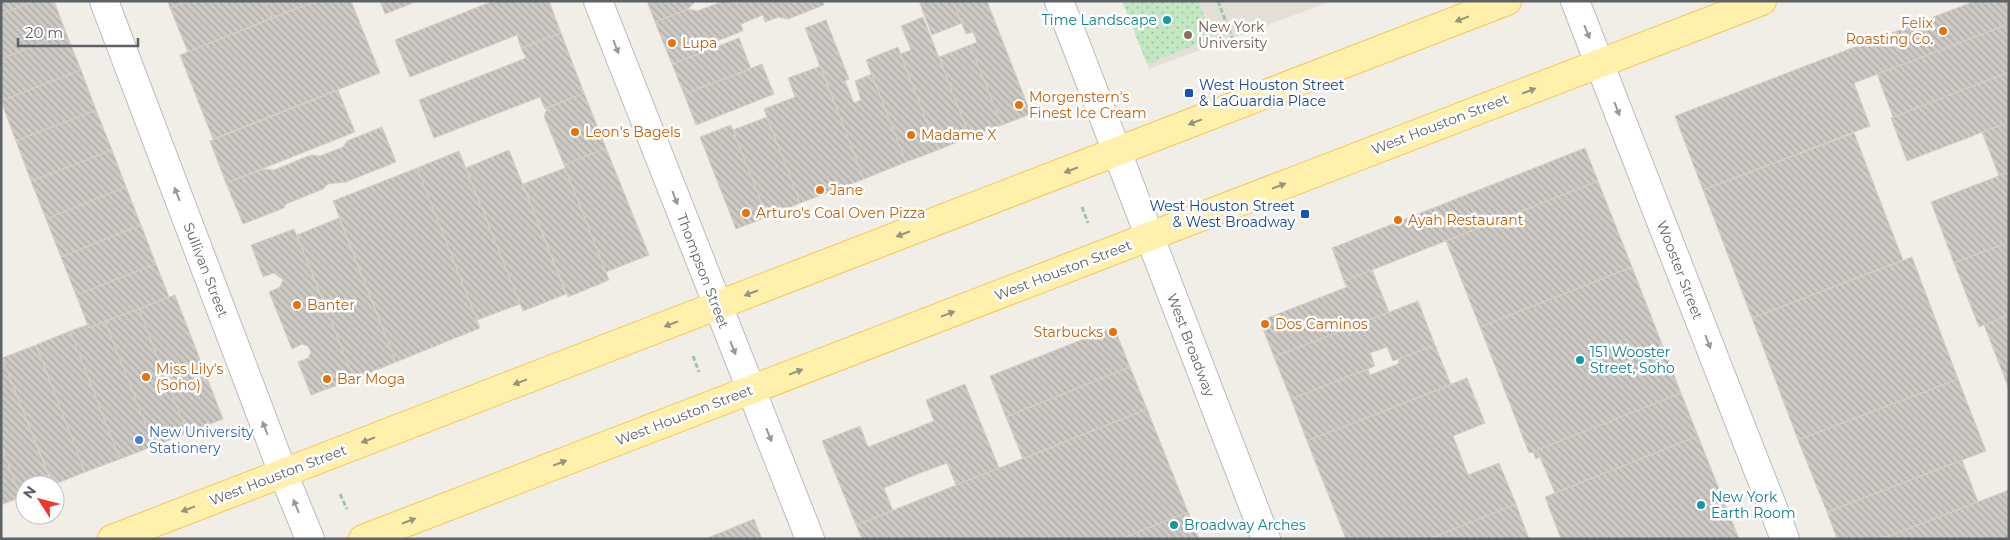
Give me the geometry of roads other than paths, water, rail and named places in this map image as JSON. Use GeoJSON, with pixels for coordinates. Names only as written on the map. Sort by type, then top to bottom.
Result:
{"type":"FeatureCollection","features":[{"type":"Feature","properties":{"kind":"main road","name":"West Houston Street"},"geometry":{"type":"LineString","coordinates":[[112,539],[1507,1]]}},
{"type":"Feature","properties":{"kind":"main road","name":"West Houston Street"},"geometry":{"type":"LineString","coordinates":[[363,539],[1762,1]]}},
{"type":"Feature","properties":{"kind":"street","name":"Sullivan Street"},"geometry":{"type":"LineString","coordinates":[[104,1],[283,473],[310,539]]}},
{"type":"Feature","properties":{"kind":"street","name":"Thompson Street"},"geometry":{"type":"LineString","coordinates":[[598,1],[810,539]]}},
{"type":"Feature","properties":{"kind":"street","name":"West Broadway"},"geometry":{"type":"LineString","coordinates":[[1059,1],[1266,539]]}},
{"type":"Feature","properties":{"kind":"street","name":"Wooster Street"},"geometry":{"type":"LineString","coordinates":[[1575,1],[1785,539]]}},
{"type":"Feature","properties":{"kind":"place","name":"Time Landscape"},"geometry":{"type":"Point","coordinates":[1167,20]}},
{"type":"Feature","properties":{"kind":"place","name":"Felix Roasting Co."},"geometry":{"type":"Point","coordinates":[1943,31]}},
{"type":"Feature","properties":{"kind":"place","name":"New York University"},"geometry":{"type":"Point","coordinates":[1188,35]}},
{"type":"Feature","properties":{"kind":"place","name":"Lupa"},"geometry":{"type":"Point","coordinates":[672,43]}},
{"type":"Feature","properties":{"kind":"place","name":"West Houston Street & LaGuardia Place"},"geometry":{"type":"Point","coordinates":[1189,93]}},
{"type":"Feature","properties":{"kind":"place","name":"Morgenstern's Finest Ice Cream"},"geometry":{"type":"Point","coordinates":[1019,105]}},
{"type":"Feature","properties":{"kind":"place","name":"Leon's Bagels"},"geometry":{"type":"Point","coordinates":[575,132]}},
{"type":"Feature","properties":{"kind":"place","name":"Madame X"},"geometry":{"type":"Point","coordinates":[911,135]}},
{"type":"Feature","properties":{"kind":"place","name":"Jane"},"geometry":{"type":"Point","coordinates":[820,190]}},
{"type":"Feature","properties":{"kind":"place","name":"Arturo's Coal Oven Pizza"},"geometry":{"type":"Point","coordinates":[746,213]}},
{"type":"Feature","properties":{"kind":"place","name":"West Houston Street & West Broadway"},"geometry":{"type":"Point","coordinates":[1305,214]}},
{"type":"Feature","properties":{"kind":"place","name":"Ayah Restaurant"},"geometry":{"type":"Point","coordinates":[1398,220]}},
{"type":"Feature","properties":{"kind":"place","name":"Banter"},"geometry":{"type":"Point","coordinates":[297,305]}},
{"type":"Feature","properties":{"kind":"place","name":"Dos Caminos"},"geometry":{"type":"Point","coordinates":[1265,324]}},
{"type":"Feature","properties":{"kind":"place","name":"Starbucks"},"geometry":{"type":"Point","coordinates":[1113,332]}},
{"type":"Feature","properties":{"kind":"place","name":"151 Wooster Street, Soho"},"geometry":{"type":"Point","coordinates":[1580,360]}},
{"type":"Feature","properties":{"kind":"place","name":"Miss Lily's (Soho)"},"geometry":{"type":"Point","coordinates":[146,377]}},
{"type":"Feature","properties":{"kind":"place","name":"Bar Moga"},"geometry":{"type":"Point","coordinates":[327,379]}},
{"type":"Feature","properties":{"kind":"place","name":"New University Stationery"},"geometry":{"type":"Point","coordinates":[139,440]}},
{"type":"Feature","properties":{"kind":"place","name":"New York Earth Room"},"geometry":{"type":"Point","coordinates":[1701,505]}},
{"type":"Feature","properties":{"kind":"place","name":"Broadway Arches"},"geometry":{"type":"Point","coordinates":[1174,525]}}]}
